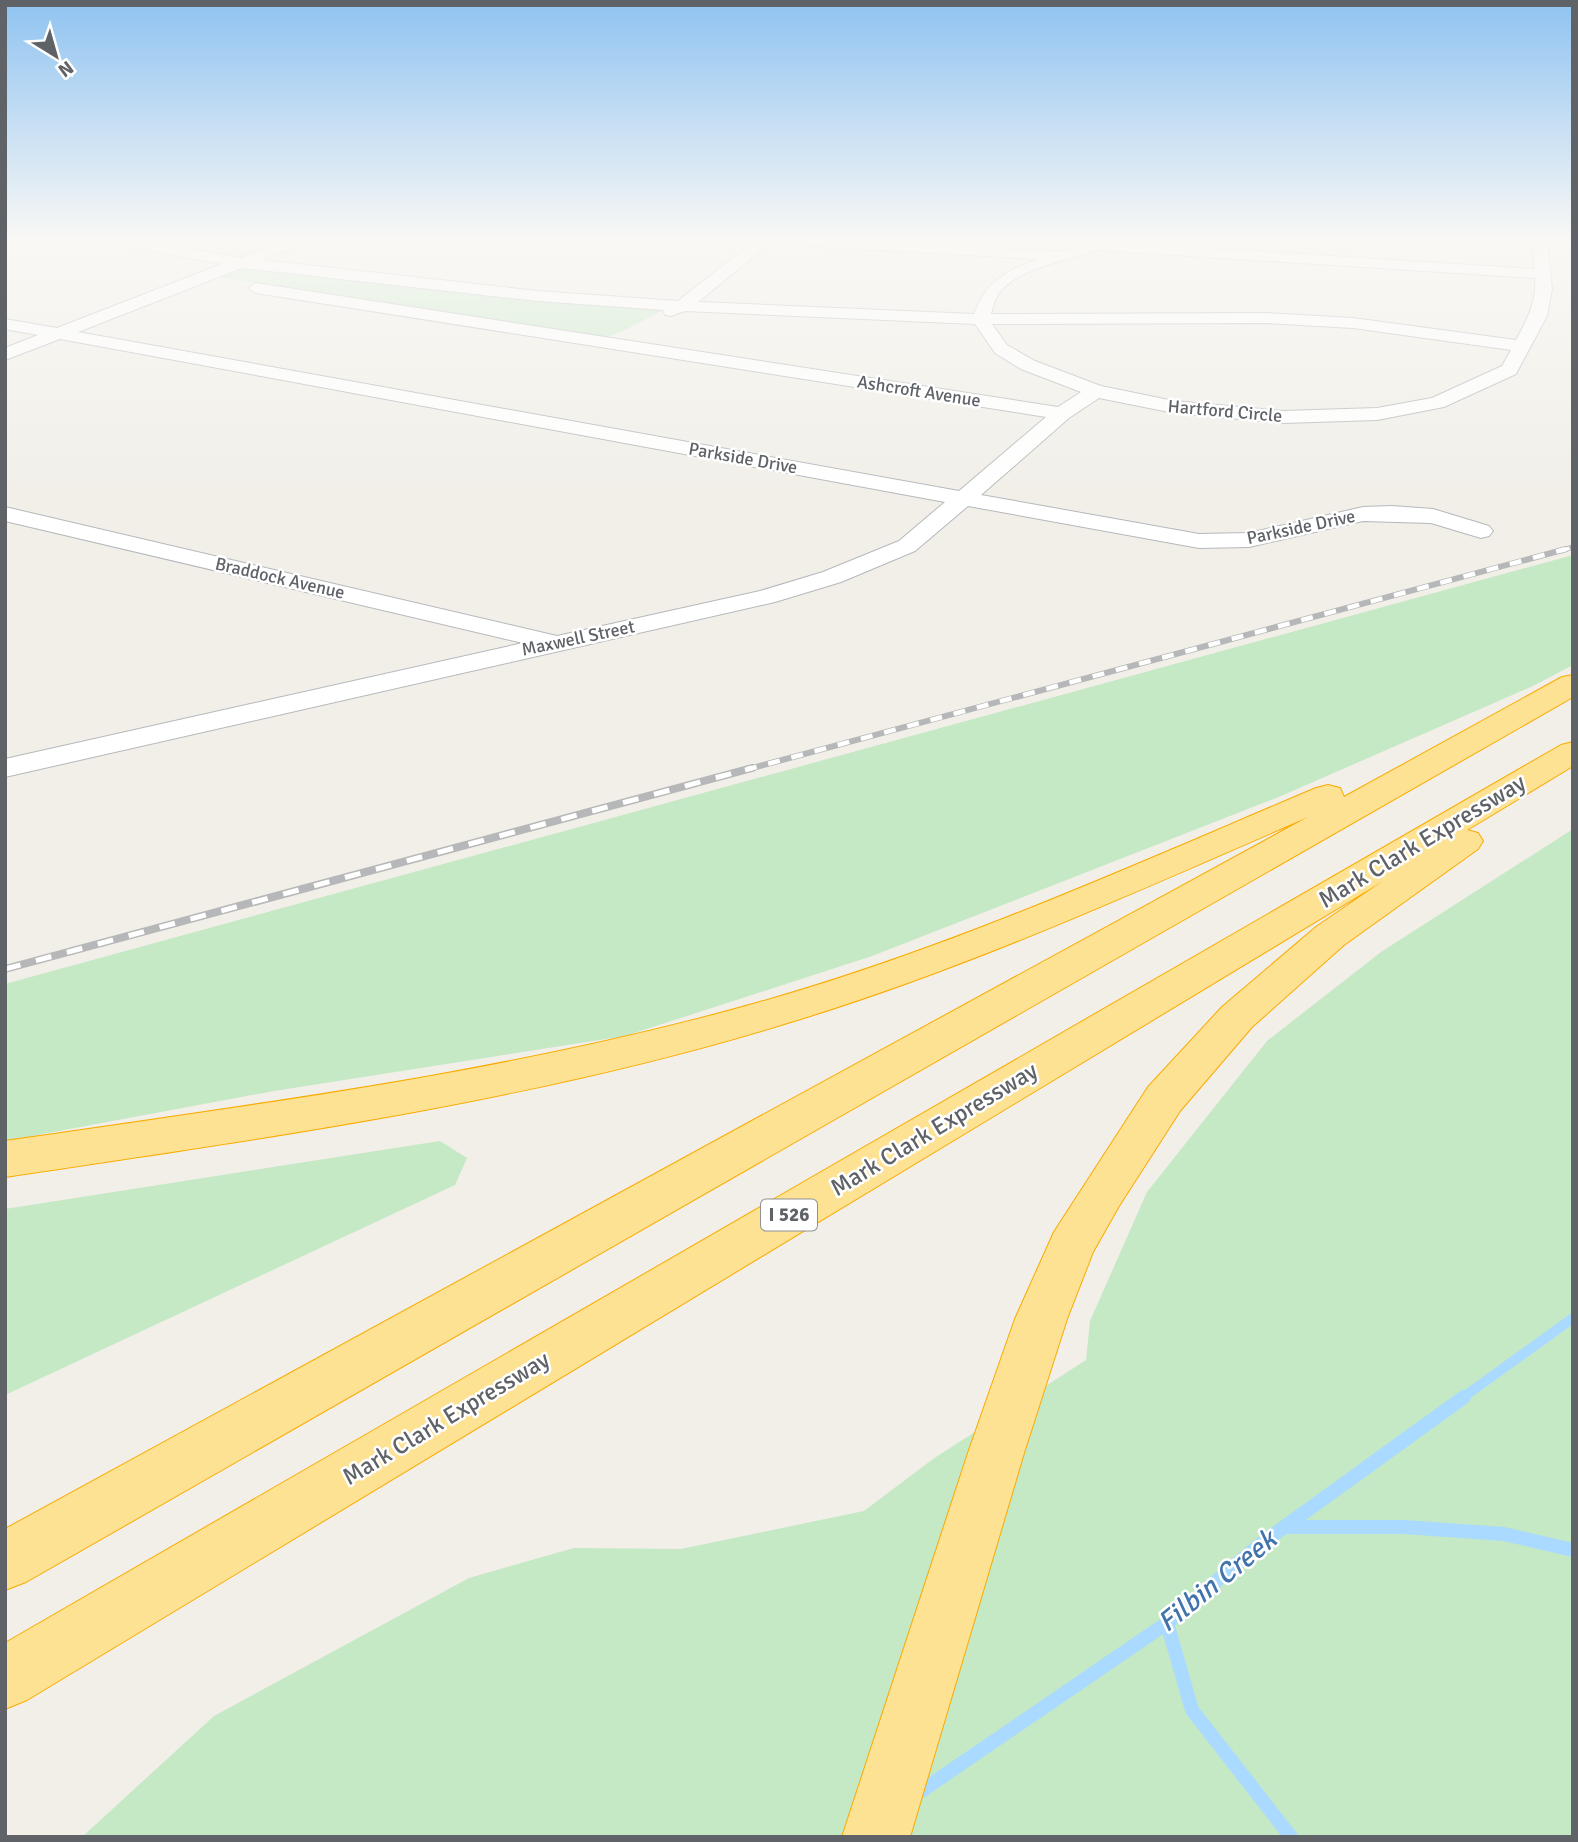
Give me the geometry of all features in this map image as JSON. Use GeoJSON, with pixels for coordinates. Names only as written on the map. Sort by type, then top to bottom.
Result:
{"type":"FeatureCollection","features":[{"type":"Feature","properties":{"kind":"highway"},"geometry":{"type":"LineString","coordinates":[[5,1561],[1573,684]]}},
{"type":"Feature","properties":{"kind":"highway"},"geometry":{"type":"LineString","coordinates":[[5,1159],[496,1080],[688,1037],[757,1017],[846,989],[1034,919],[1510,717]]}},
{"type":"Feature","properties":{"kind":"highway","name":"Mark Clark Expressway"},"geometry":{"type":"LineString","coordinates":[[5,1678],[1573,751]]}},
{"type":"Feature","properties":{"kind":"highway"},"geometry":{"type":"LineString","coordinates":[[876,1837],[1041,1319],[1071,1246],[1137,1138],[1199,1057],[1272,984],[1330,936],[1450,852],[1573,760]]}},
{"type":"Feature","properties":{"kind":"street","name":"Parkside Drive"},"geometry":{"type":"LineString","coordinates":[[10,325],[1199,541],[1249,540],[1363,514],[1433,516],[1480,531]]}},
{"type":"Feature","properties":{"kind":"street"},"geometry":{"type":"LineString","coordinates":[[5,355],[82,325]]}},
{"type":"Feature","properties":{"kind":"street","name":"Ashcroft Avenue"},"geometry":{"type":"LineString","coordinates":[[500,325],[1062,414]]}},
{"type":"Feature","properties":{"kind":"street"},"geometry":{"type":"LineString","coordinates":[[606,341],[642,325]]}},
{"type":"Feature","properties":{"kind":"street","name":"Hartford Circle"},"geometry":{"type":"LineString","coordinates":[[984,325],[1001,349],[1010,355],[1028,365],[1096,391],[1174,407],[1270,416],[1377,414],[1437,403],[1509,370],[1534,325]]}},
{"type":"Feature","properties":{"kind":"street"},"geometry":{"type":"LineString","coordinates":[[1368,325],[1524,346]]}},
{"type":"Feature","properties":{"kind":"street","name":"Maxwell Street"},"geometry":{"type":"LineString","coordinates":[[5,768],[766,597],[832,577],[907,546],[1062,414],[1096,391]]}},
{"type":"Feature","properties":{"kind":"street","name":"Braddock Avenue"},"geometry":{"type":"LineString","coordinates":[[5,514],[554,643]]}},
{"type":"Feature","properties":{"kind":"green space"},"geometry":{"type":"Polygon","coordinates":[[[521,325],[634,325],[603,338],[521,325]]]}},
{"type":"Feature","properties":{"kind":"green space"},"geometry":{"type":"Polygon","coordinates":[[[1573,555],[1573,665],[1533,686],[1281,796],[872,956],[625,1036],[274,1091],[5,1141],[5,984],[1573,555]]]}},
{"type":"Feature","properties":{"kind":"green space"},"geometry":{"type":"Polygon","coordinates":[[[1573,829],[1573,1837],[82,1837],[214,1716],[469,1578],[574,1548],[681,1549],[864,1511],[933,1459],[1086,1360],[1090,1321],[1147,1192],[1267,1041],[1381,952],[1573,829]]]}},
{"type":"Feature","properties":{"kind":"green space"},"geometry":{"type":"Polygon","coordinates":[[[440,1141],[467,1158],[455,1185],[5,1395],[5,1209],[440,1141]]]}},
{"type":"Feature","properties":{"kind":"waterway","name":"Filbin Creek"},"geometry":{"type":"LineString","coordinates":[[1462,1398],[1573,1318]]}},
{"type":"Feature","properties":{"kind":"waterway","name":"Filbin Creek"},"geometry":{"type":"LineString","coordinates":[[1284,1527],[1464,1397]]}},
{"type":"Feature","properties":{"kind":"waterway","name":"Filbin Creek"},"geometry":{"type":"LineString","coordinates":[[1167,1623],[1284,1527]]}},
{"type":"Feature","properties":{"kind":"waterway"},"geometry":{"type":"LineString","coordinates":[[1284,1527],[1404,1527],[1504,1534],[1573,1550]]}},
{"type":"Feature","properties":{"kind":"waterway","name":"Filbin Creek"},"geometry":{"type":"LineString","coordinates":[[914,1796],[1167,1623]]}},
{"type":"Feature","properties":{"kind":"waterway"},"geometry":{"type":"LineString","coordinates":[[1167,1623],[1192,1710],[1291,1837]]}},
{"type":"Feature","properties":{"kind":"railway"},"geometry":{"type":"LineString","coordinates":[[1560,551],[1573,547]]}},
{"type":"Feature","properties":{"kind":"railway"},"geometry":{"type":"LineString","coordinates":[[745,770],[1566,549]]}},
{"type":"Feature","properties":{"kind":"railway"},"geometry":{"type":"LineString","coordinates":[[5,969],[752,768]]}}]}
